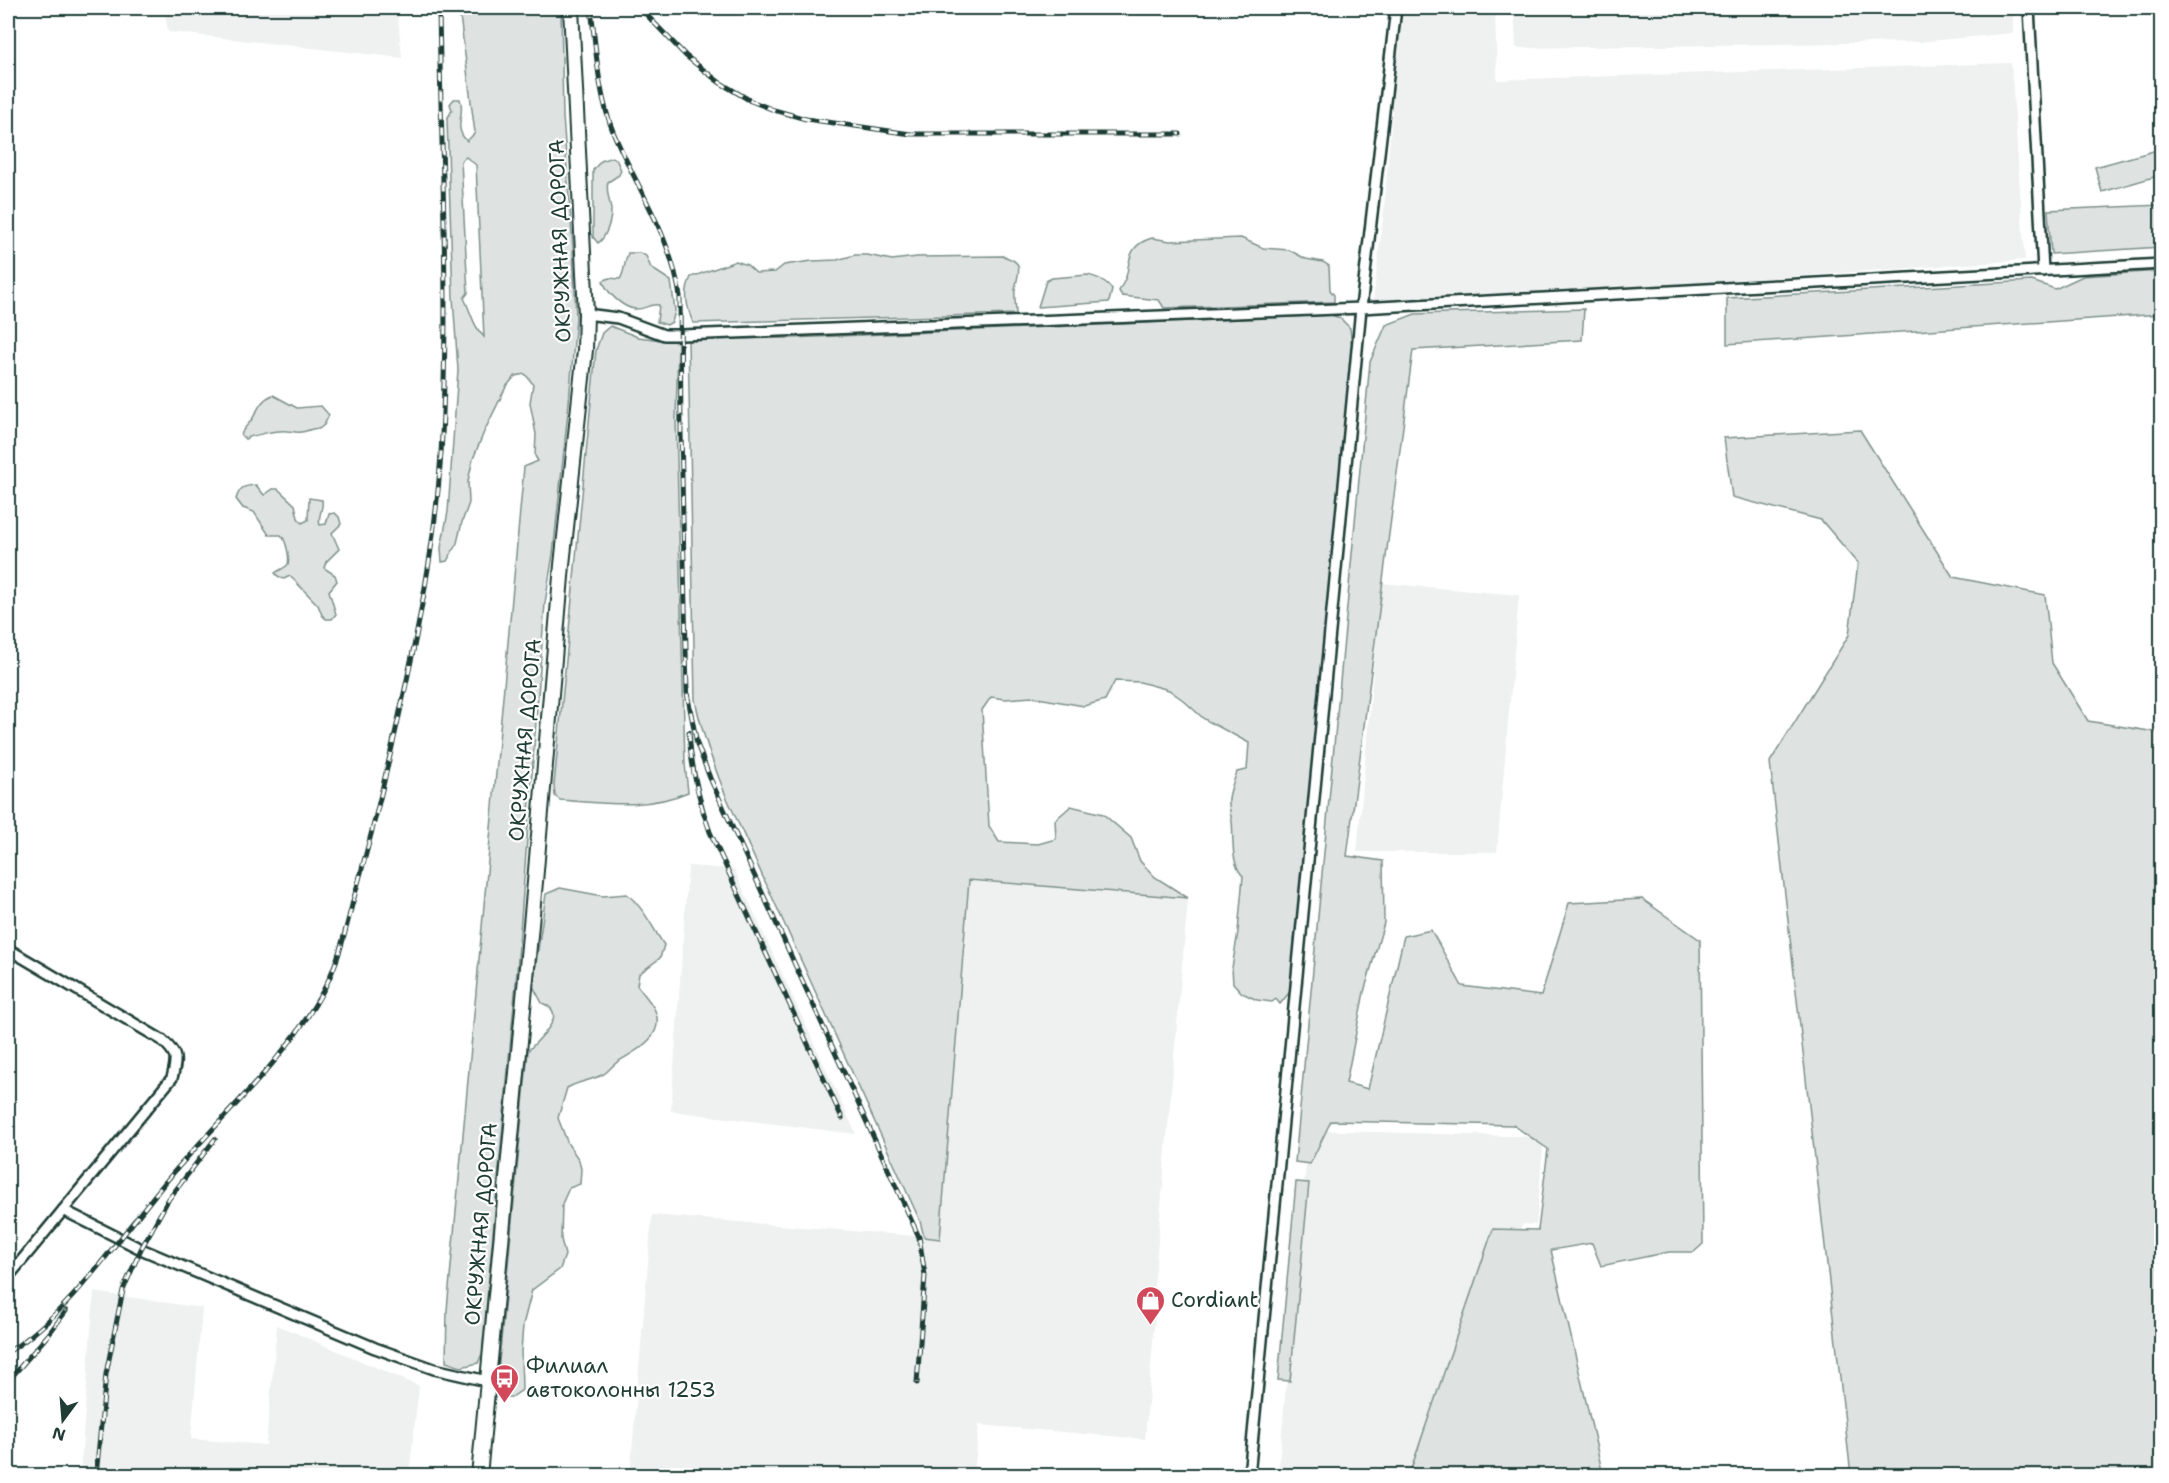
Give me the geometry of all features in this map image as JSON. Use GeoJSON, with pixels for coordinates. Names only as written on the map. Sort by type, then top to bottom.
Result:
{"type":"FeatureCollection","features":[{"type":"Feature","properties":{"kind":"main road","name":"ОКРУЖНАЯ ДОРОГА"},"geometry":{"type":"LineString","coordinates":[[479,1476],[535,882],[562,565],[585,350],[586,314],[571,8]]}},
{"type":"Feature","properties":{"kind":"street"},"geometry":{"type":"LineString","coordinates":[[1248,1476],[1361,308],[1396,8]]}},
{"type":"Feature","properties":{"kind":"street"},"geometry":{"type":"LineString","coordinates":[[2029,8],[2043,272]]}},
{"type":"Feature","properties":{"kind":"street"},"geometry":{"type":"LineString","coordinates":[[586,314],[618,318],[664,335],[682,335],[1361,308],[2162,264]]}},
{"type":"Feature","properties":{"kind":"street"},"geometry":{"type":"LineString","coordinates":[[8,948],[162,1040],[173,1049],[177,1061],[172,1078],[8,1277]]}},
{"type":"Feature","properties":{"kind":"street"},"geometry":{"type":"LineString","coordinates":[[63,1210],[141,1249],[375,1348],[434,1369],[487,1381]]}},
{"type":"Feature","properties":{"kind":"shaded area"},"geometry":{"type":"Polygon","coordinates":[[[164,8],[397,8],[402,58],[168,32],[164,8]]]}},
{"type":"Feature","properties":{"kind":"shaded area"},"geometry":{"type":"Polygon","coordinates":[[[459,8],[561,8],[563,117],[576,318],[553,554],[545,603],[517,971],[482,1354],[478,1363],[461,1367],[446,1362],[447,1310],[524,467],[538,461],[535,456],[536,434],[530,403],[533,384],[525,374],[515,376],[506,387],[473,459],[468,481],[469,503],[457,543],[447,561],[442,562],[441,548],[448,512],[458,370],[447,119],[452,110],[450,104],[454,99],[460,99],[462,110],[460,131],[463,136],[467,141],[475,133],[459,8]],[[466,157],[461,161],[468,293],[464,298],[475,324],[484,337],[476,165],[466,157]]]}},
{"type":"Feature","properties":{"kind":"shaded area"},"geometry":{"type":"Polygon","coordinates":[[[1401,8],[1495,8],[1497,80],[2011,63],[2025,260],[1408,303],[1373,301],[1384,209],[1401,8]]]}},
{"type":"Feature","properties":{"kind":"shaded area"},"geometry":{"type":"Polygon","coordinates":[[[1514,8],[2013,8],[2013,33],[1919,42],[1516,48],[1514,8]]]}},
{"type":"Feature","properties":{"kind":"shaded area"},"geometry":{"type":"Polygon","coordinates":[[[2161,149],[2161,175],[2102,192],[2095,167],[2161,149]]]}},
{"type":"Feature","properties":{"kind":"shaded area"},"geometry":{"type":"Polygon","coordinates":[[[612,157],[616,159],[621,170],[619,175],[608,182],[610,220],[606,233],[598,243],[593,237],[593,170],[601,161],[612,157]]]}},
{"type":"Feature","properties":{"kind":"shaded area"},"geometry":{"type":"Polygon","coordinates":[[[2161,205],[2161,247],[2051,254],[2048,210],[2161,205]]]}},
{"type":"Feature","properties":{"kind":"shaded area"},"geometry":{"type":"Polygon","coordinates":[[[1152,238],[1170,241],[1241,238],[1263,248],[1289,250],[1306,259],[1323,262],[1329,266],[1330,290],[1334,295],[1334,302],[1164,308],[1159,300],[1122,296],[1119,291],[1126,278],[1133,251],[1140,243],[1152,238]]]}},
{"type":"Feature","properties":{"kind":"shaded area"},"geometry":{"type":"Polygon","coordinates":[[[628,253],[640,253],[646,256],[651,268],[671,281],[675,311],[672,322],[667,325],[657,322],[659,305],[638,309],[630,308],[616,299],[605,286],[603,281],[609,278],[620,279],[628,253]]]}},
{"type":"Feature","properties":{"kind":"shaded area"},"geometry":{"type":"Polygon","coordinates":[[[855,255],[892,260],[917,257],[1003,256],[1015,262],[1019,268],[1015,293],[1016,314],[693,323],[687,300],[687,289],[691,277],[736,261],[747,265],[756,273],[775,272],[784,265],[837,260],[855,255]]]}},
{"type":"Feature","properties":{"kind":"shaded area"},"geometry":{"type":"Polygon","coordinates":[[[2161,271],[2161,314],[1727,344],[1727,298],[2032,281],[2055,289],[2083,276],[2161,271]]]}},
{"type":"Feature","properties":{"kind":"shaded area"},"geometry":{"type":"Polygon","coordinates":[[[1088,275],[1102,280],[1110,287],[1112,290],[1109,302],[1038,307],[1046,281],[1052,278],[1088,275]]]}},
{"type":"Feature","properties":{"kind":"shaded area"},"geometry":{"type":"Polygon","coordinates":[[[1584,309],[1582,340],[1413,350],[1347,856],[1383,861],[1384,923],[1364,992],[1346,1083],[1368,1089],[1404,936],[1431,930],[1462,986],[1541,996],[1569,903],[1642,899],[1700,940],[1703,1244],[1694,1252],[1669,1252],[1601,1266],[1592,1243],[1551,1250],[1603,1475],[1409,1475],[1493,1229],[1538,1230],[1548,1149],[1513,1125],[1331,1121],[1310,1164],[1295,1162],[1370,362],[1386,325],[1415,314],[1584,309]]]}},
{"type":"Feature","properties":{"kind":"shaded area"},"geometry":{"type":"Polygon","coordinates":[[[1331,315],[1340,318],[1350,328],[1353,357],[1292,982],[1289,993],[1280,1004],[1276,999],[1272,1002],[1257,1000],[1242,993],[1233,983],[1232,968],[1243,876],[1234,857],[1229,802],[1237,772],[1247,770],[1249,743],[1204,719],[1169,690],[1140,682],[1115,681],[1105,700],[1084,706],[1032,697],[1005,699],[991,697],[982,710],[989,826],[999,842],[1038,844],[1056,839],[1055,820],[1071,806],[1103,814],[1131,838],[1140,861],[1155,877],[1188,898],[969,880],[940,1239],[924,1237],[920,1221],[726,796],[701,725],[695,700],[688,339],[792,338],[1331,315]]]}},
{"type":"Feature","properties":{"kind":"shaded area"},"geometry":{"type":"Polygon","coordinates":[[[610,326],[638,337],[678,342],[676,419],[685,764],[688,792],[673,798],[625,804],[560,800],[555,796],[554,785],[596,350],[602,333],[610,326]]]}},
{"type":"Feature","properties":{"kind":"shaded area"},"geometry":{"type":"Polygon","coordinates":[[[273,395],[297,408],[321,406],[329,415],[319,429],[271,432],[245,439],[241,435],[244,429],[262,403],[273,395]]]}},
{"type":"Feature","properties":{"kind":"shaded area"},"geometry":{"type":"Polygon","coordinates":[[[1860,430],[1953,577],[2045,595],[2052,663],[2088,721],[2161,733],[2161,1475],[1851,1475],[1770,762],[1849,635],[1858,563],[1821,520],[1732,497],[1724,438],[1860,430]]]}},
{"type":"Feature","properties":{"kind":"shaded area"},"geometry":{"type":"Polygon","coordinates":[[[256,485],[264,495],[273,489],[278,489],[295,505],[298,518],[302,523],[308,520],[309,498],[322,500],[320,525],[326,524],[329,514],[335,513],[339,517],[341,524],[332,533],[339,549],[326,562],[324,568],[335,575],[337,581],[329,591],[336,614],[332,619],[326,619],[322,615],[318,605],[290,576],[284,579],[275,573],[288,564],[288,553],[283,537],[269,535],[254,512],[243,508],[236,499],[243,488],[256,485]]]}},
{"type":"Feature","properties":{"kind":"shaded area"},"geometry":{"type":"Polygon","coordinates":[[[1381,583],[1519,595],[1497,852],[1357,852],[1381,583]]]}},
{"type":"Feature","properties":{"kind":"shaded area"},"geometry":{"type":"Polygon","coordinates":[[[688,866],[734,869],[856,1134],[671,1111],[688,866]]]}},
{"type":"Feature","properties":{"kind":"shaded area"},"geometry":{"type":"Polygon","coordinates":[[[969,880],[1188,898],[1153,1298],[1155,1317],[1145,1439],[979,1425],[974,1475],[630,1476],[652,1215],[940,1238],[969,880]]]}},
{"type":"Feature","properties":{"kind":"shaded area"},"geometry":{"type":"Polygon","coordinates":[[[560,888],[603,896],[627,894],[643,911],[664,945],[660,958],[639,974],[637,985],[653,1006],[657,1022],[656,1030],[645,1044],[604,1074],[567,1088],[558,1118],[568,1144],[579,1160],[581,1169],[580,1184],[569,1188],[562,1204],[561,1239],[565,1255],[560,1269],[532,1290],[523,1325],[522,1390],[512,1397],[500,1397],[497,1383],[528,1051],[550,1027],[553,1020],[553,1013],[542,1003],[533,986],[546,894],[560,888]]]}},
{"type":"Feature","properties":{"kind":"shaded area"},"geometry":{"type":"Polygon","coordinates":[[[1309,1130],[1544,1137],[1536,1225],[1523,1224],[1492,1283],[1407,1475],[1278,1476],[1309,1130]]]}},
{"type":"Feature","properties":{"kind":"shaded area"},"geometry":{"type":"Polygon","coordinates":[[[1296,1182],[1309,1183],[1290,1381],[1278,1380],[1296,1182]]]}},
{"type":"Feature","properties":{"kind":"shaded area"},"geometry":{"type":"Polygon","coordinates":[[[94,1292],[202,1308],[191,1439],[266,1445],[277,1325],[419,1386],[409,1475],[80,1475],[94,1292]]]}},
{"type":"Feature","properties":{"kind":"railway"},"geometry":{"type":"LineString","coordinates":[[8,1352],[54,1316],[94,1271],[169,1178],[272,1065],[291,1041],[324,989],[341,948],[379,804],[410,665],[426,581],[438,496],[445,342],[439,8]]}},
{"type":"Feature","properties":{"kind":"railway"},"geometry":{"type":"LineString","coordinates":[[591,8],[604,104],[614,134],[669,252],[680,296],[687,693],[697,744],[710,778],[919,1237],[925,1275],[917,1383]]}},
{"type":"Feature","properties":{"kind":"railway"},"geometry":{"type":"LineString","coordinates":[[640,8],[686,56],[719,82],[751,101],[806,119],[911,134],[1180,134]]}},
{"type":"Feature","properties":{"kind":"railway"},"geometry":{"type":"LineString","coordinates":[[689,732],[696,783],[710,832],[842,1118]]}},
{"type":"Feature","properties":{"kind":"railway"},"geometry":{"type":"LineString","coordinates":[[96,1476],[106,1374],[123,1290],[141,1249],[168,1200],[215,1139]]}},
{"type":"Feature","properties":{"kind":"railway"},"geometry":{"type":"LineString","coordinates":[[8,1381],[66,1311]]}},
{"type":"Feature","properties":{"kind":"place","name":"Cordiant"},"geometry":{"type":"Point","coordinates":[1150,1326]}},
{"type":"Feature","properties":{"kind":"place","name":"Филиал автоколонны 1253"},"geometry":{"type":"Point","coordinates":[505,1404]}}]}
